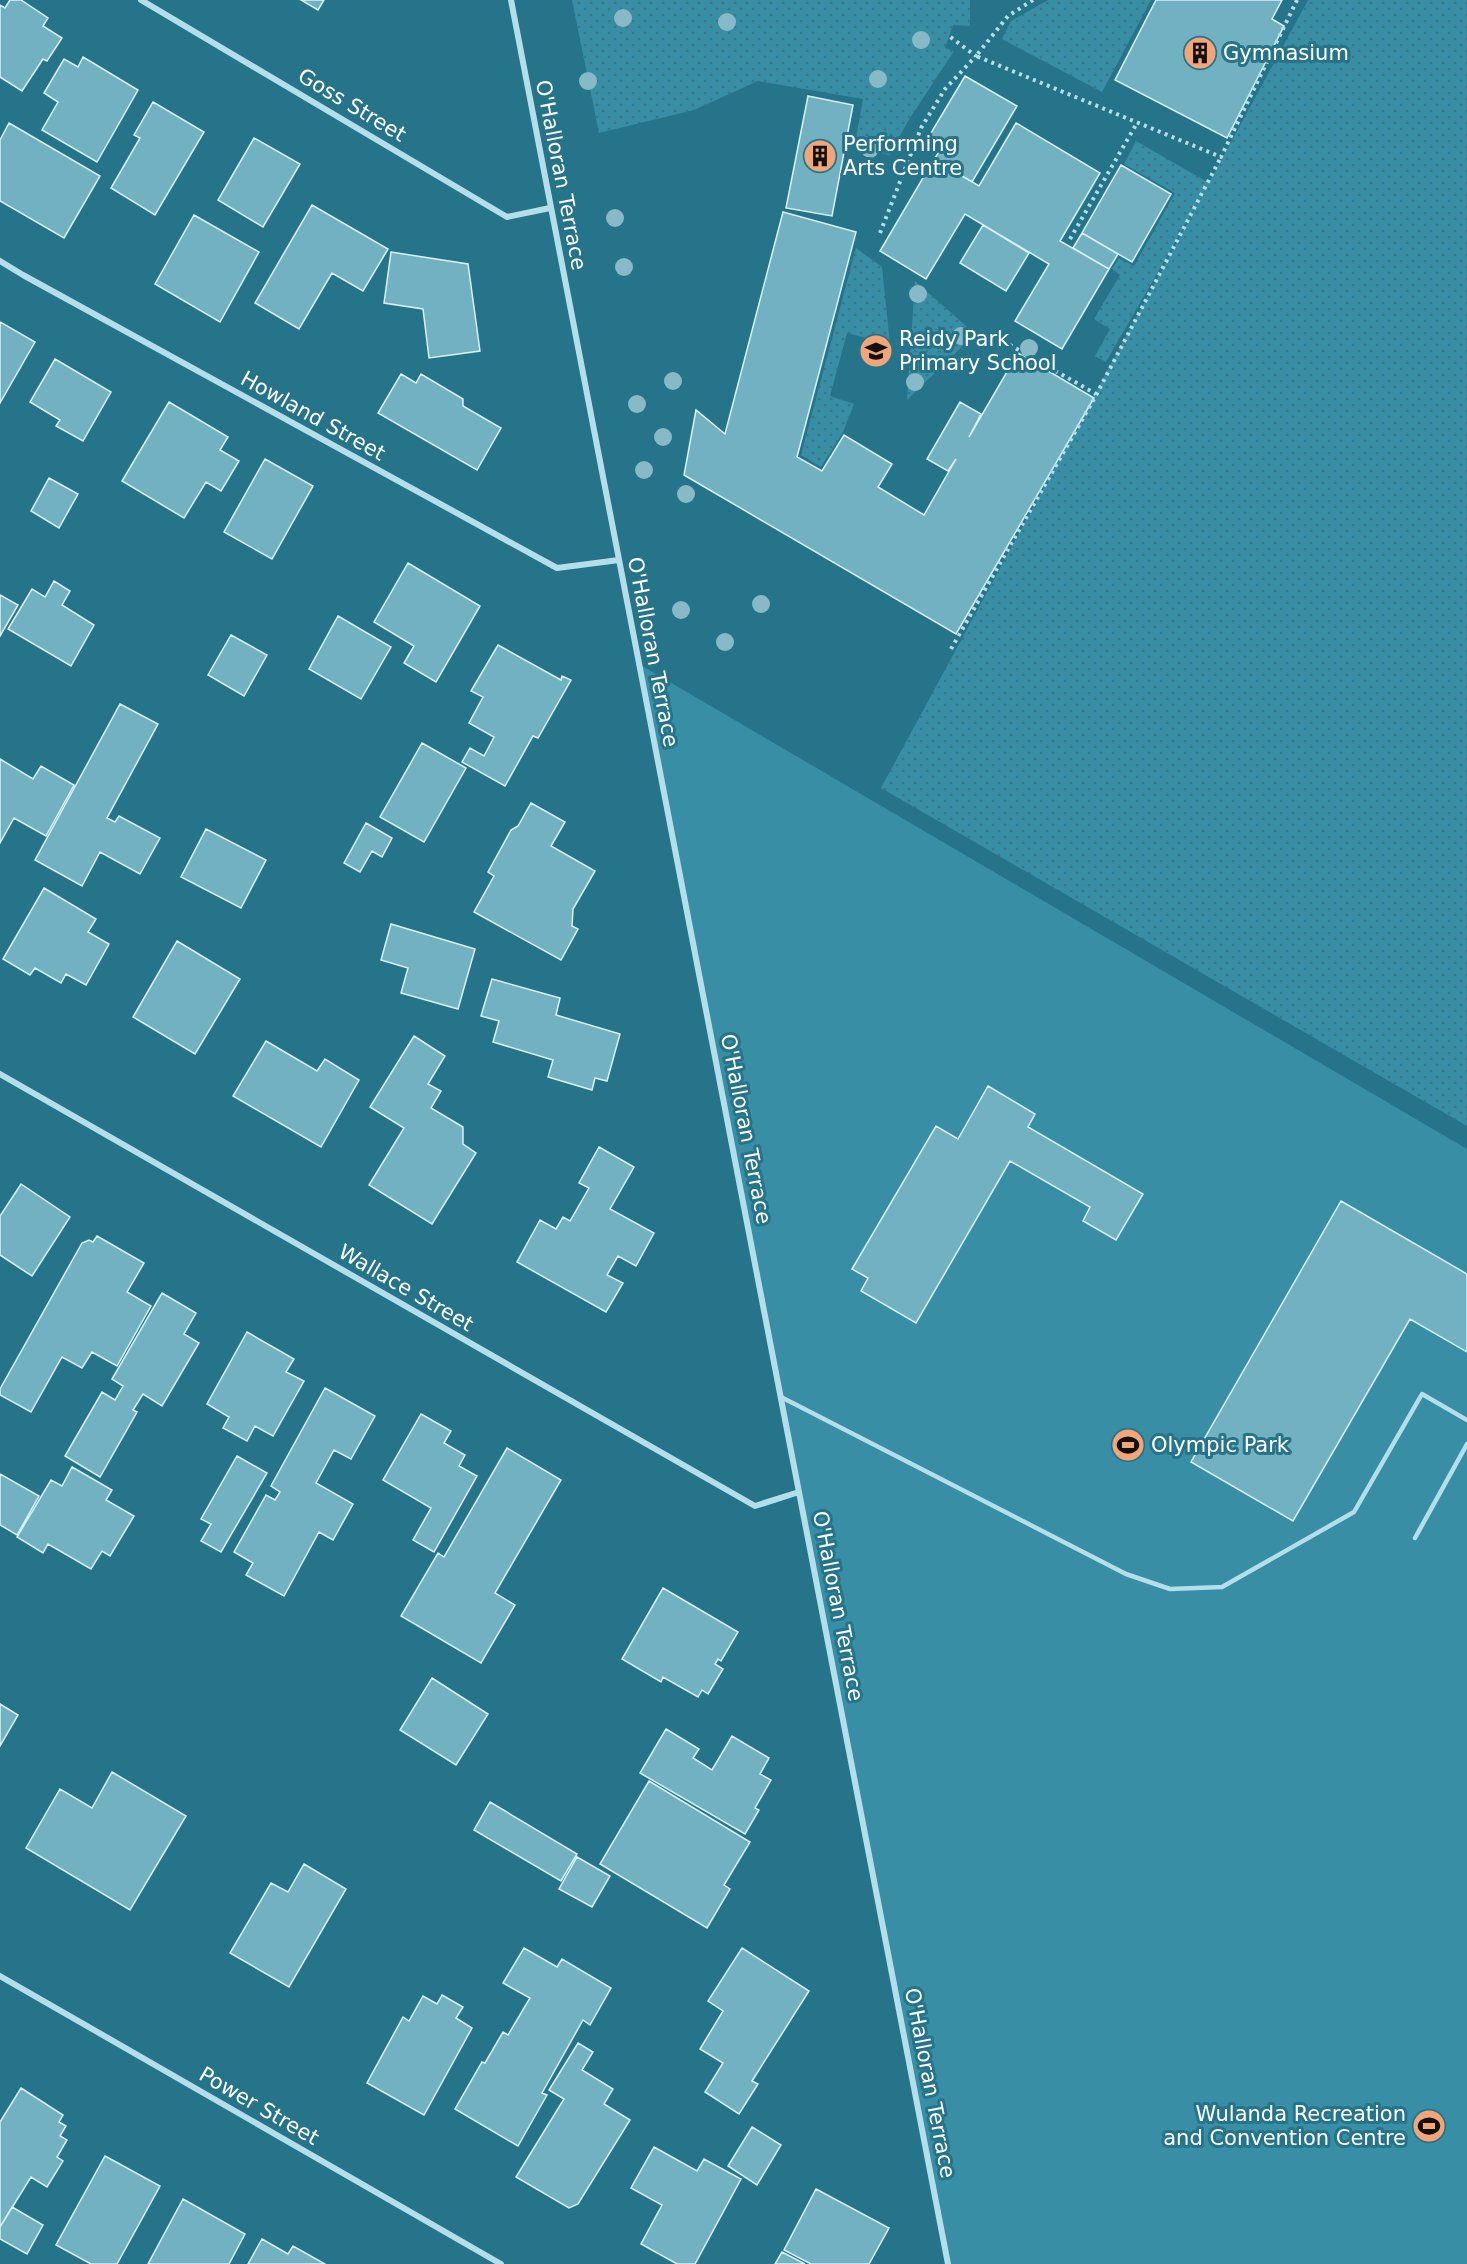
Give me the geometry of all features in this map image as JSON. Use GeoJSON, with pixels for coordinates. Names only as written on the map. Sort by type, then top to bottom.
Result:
{"type":"FeatureCollection","features":[{"type":"Feature","properties":{"kind":"street","name":"Goss Street"},"geometry":{"type":"LineString","coordinates":[[141,0],[507,217],[550,208]]}},
{"type":"Feature","properties":{"kind":"street","name":"O'Halloran Terrace"},"geometry":{"type":"LineString","coordinates":[[511,0],[948,2264]]}},
{"type":"Feature","properties":{"kind":"street","name":"Howland Street"},"geometry":{"type":"LineString","coordinates":[[0,261],[557,568],[619,560]]}},
{"type":"Feature","properties":{"kind":"street","name":"Wallace Street"},"geometry":{"type":"LineString","coordinates":[[0,1074],[755,1506],[799,1492]]}},
{"type":"Feature","properties":{"kind":"street","name":"Power Street"},"geometry":{"type":"LineString","coordinates":[[0,1976],[501,2264]]}},
{"type":"Feature","properties":{"kind":"lane"},"geometry":{"type":"LineString","coordinates":[[781,1397],[1126,1574],[1170,1589],[1222,1587],[1354,1512],[1422,1394],[1467,1420]]}},
{"type":"Feature","properties":{"kind":"lane"},"geometry":{"type":"LineString","coordinates":[[1415,1538],[1467,1444]]}},
{"type":"Feature","properties":{"kind":"path"},"geometry":{"type":"LineString","coordinates":[[880,233],[921,128],[945,89],[976,56],[1008,16],[1033,0]]}},
{"type":"Feature","properties":{"kind":"path"},"geometry":{"type":"LineString","coordinates":[[951,649],[1096,394],[1221,158],[1297,0]]}},
{"type":"Feature","properties":{"kind":"path"},"geometry":{"type":"LineString","coordinates":[[949,36],[976,56],[1221,158]]}},
{"type":"Feature","properties":{"kind":"path"},"geometry":{"type":"LineString","coordinates":[[1070,239],[1137,123]]}},
{"type":"Feature","properties":{"kind":"path"},"geometry":{"type":"LineString","coordinates":[[1003,341],[1096,394]]}},
{"type":"Feature","properties":{"kind":"shaded area"},"geometry":{"type":"Polygon","coordinates":[[[572,0],[970,0],[970,26],[953,25],[945,48],[954,51],[908,121],[890,155],[854,149],[863,99],[758,81],[694,110],[599,133],[572,0]]]}},
{"type":"Feature","properties":{"kind":"shaded area"},"geometry":{"type":"Polygon","coordinates":[[[1048,0],[1151,0],[1102,92],[1002,39],[1011,21],[1048,0]]]}},
{"type":"Feature","properties":{"kind":"shaded area"},"geometry":{"type":"Polygon","coordinates":[[[1308,0],[1467,0],[1467,1126],[881,788],[1208,185],[1106,362],[1095,356],[1110,329],[1094,319],[1120,275],[1112,269],[1119,258],[1134,266],[1175,193],[1124,164],[1136,141],[1209,183],[1308,0]]]}},
{"type":"Feature","properties":{"kind":"shaded area"},"geometry":{"type":"Polygon","coordinates":[[[856,248],[882,267],[890,344],[847,333],[830,396],[854,404],[843,432],[821,467],[801,455],[856,248]]]}},
{"type":"Feature","properties":{"kind":"shaded area"},"geometry":{"type":"Polygon","coordinates":[[[915,281],[975,334],[907,400],[915,281]]]}},
{"type":"Feature","properties":{"kind":"shaded area","name":"Olympic Park"},"geometry":{"type":"Polygon","coordinates":[[[639,664],[1467,1149],[1467,2264],[948,2264],[639,664]]]}},
{"type":"Feature","properties":{"kind":"building"},"geometry":{"type":"Polygon","coordinates":[[[10,0],[21,0],[48,18],[43,26],[62,38],[47,61],[43,59],[22,91],[0,77],[0,5],[5,8],[10,0]]]}},
{"type":"Feature","properties":{"kind":"building"},"geometry":{"type":"Polygon","coordinates":[[[301,0],[324,0],[318,10],[301,0]]]}},
{"type":"Feature","properties":{"kind":"building","name":"Gymnasium"},"geometry":{"type":"Polygon","coordinates":[[[1156,0],[1282,0],[1272,19],[1284,26],[1227,138],[1115,80],[1156,0]]]}},
{"type":"Feature","properties":{"kind":"building"},"geometry":{"type":"Polygon","coordinates":[[[83,57],[138,90],[97,162],[42,130],[58,102],[44,93],[64,59],[78,67],[83,57]]]}},
{"type":"Feature","properties":{"kind":"building"},"geometry":{"type":"Polygon","coordinates":[[[965,76],[1017,106],[972,182],[934,159],[939,152],[925,143],[965,76]]]}},
{"type":"Feature","properties":{"kind":"building","name":"Performing Arts Centre"},"geometry":{"type":"Polygon","coordinates":[[[808,96],[853,105],[832,216],[786,208],[808,96]]]}},
{"type":"Feature","properties":{"kind":"building"},"geometry":{"type":"Polygon","coordinates":[[[153,102],[204,132],[155,215],[111,188],[140,138],[134,135],[153,102]]]}},
{"type":"Feature","properties":{"kind":"building"},"geometry":{"type":"Polygon","coordinates":[[[9,123],[100,176],[64,238],[0,201],[0,140],[9,123]]]}},
{"type":"Feature","properties":{"kind":"building"},"geometry":{"type":"Polygon","coordinates":[[[1016,123],[1100,173],[1060,241],[1109,269],[1062,349],[1015,321],[1049,264],[965,214],[926,279],[880,251],[934,159],[979,186],[1016,123]]]}},
{"type":"Feature","properties":{"kind":"building"},"geometry":{"type":"Polygon","coordinates":[[[254,138],[300,164],[263,227],[218,200],[254,138]]]}},
{"type":"Feature","properties":{"kind":"building"},"geometry":{"type":"Polygon","coordinates":[[[1121,165],[1171,194],[1132,262],[1082,233],[1121,165]]]}},
{"type":"Feature","properties":{"kind":"building"},"geometry":{"type":"Polygon","coordinates":[[[312,205],[388,249],[363,291],[332,273],[299,329],[255,303],[312,205]]]}},
{"type":"Feature","properties":{"kind":"building"},"geometry":{"type":"Polygon","coordinates":[[[783,212],[856,232],[797,457],[822,471],[844,435],[892,464],[878,487],[924,515],[956,459],[948,471],[927,459],[960,402],[981,414],[969,437],[1018,353],[1094,398],[956,634],[684,475],[696,410],[725,434],[783,212]]]}},
{"type":"Feature","properties":{"kind":"building"},"geometry":{"type":"Polygon","coordinates":[[[194,215],[259,252],[220,322],[155,284],[194,215]]]}},
{"type":"Feature","properties":{"kind":"building"},"geometry":{"type":"Polygon","coordinates":[[[983,225],[1029,253],[1006,291],[960,263],[983,225]]]}},
{"type":"Feature","properties":{"kind":"building"},"geometry":{"type":"Polygon","coordinates":[[[1082,233],[1118,254],[1109,269],[1073,248],[1082,233]]]}},
{"type":"Feature","properties":{"kind":"building"},"geometry":{"type":"Polygon","coordinates":[[[391,252],[468,264],[480,351],[429,358],[423,309],[384,303],[391,252]]]}},
{"type":"Feature","properties":{"kind":"building"},"geometry":{"type":"Polygon","coordinates":[[[0,322],[35,342],[0,403],[0,322]]]}},
{"type":"Feature","properties":{"kind":"building"},"geometry":{"type":"Polygon","coordinates":[[[55,359],[111,392],[83,441],[56,426],[60,420],[30,402],[55,359]]]}},
{"type":"Feature","properties":{"kind":"building"},"geometry":{"type":"Polygon","coordinates":[[[401,374],[416,383],[421,374],[463,399],[463,406],[501,428],[477,470],[378,413],[401,374]]]}},
{"type":"Feature","properties":{"kind":"building"},"geometry":{"type":"Polygon","coordinates":[[[169,402],[228,437],[220,450],[239,461],[221,491],[206,482],[184,518],[122,481],[169,402]]]}},
{"type":"Feature","properties":{"kind":"building"},"geometry":{"type":"Polygon","coordinates":[[[265,459],[313,486],[272,559],[224,532],[265,459]]]}},
{"type":"Feature","properties":{"kind":"building"},"geometry":{"type":"Polygon","coordinates":[[[49,478],[78,494],[59,528],[31,511],[49,478]]]}},
{"type":"Feature","properties":{"kind":"building"},"geometry":{"type":"Polygon","coordinates":[[[408,563],[480,606],[436,682],[404,663],[414,646],[374,622],[408,563]]]}},
{"type":"Feature","properties":{"kind":"building"},"geometry":{"type":"Polygon","coordinates":[[[54,581],[70,591],[62,605],[94,625],[71,666],[8,629],[32,589],[45,597],[54,581]]]}},
{"type":"Feature","properties":{"kind":"building"},"geometry":{"type":"Polygon","coordinates":[[[0,595],[18,605],[0,636],[0,595]]]}},
{"type":"Feature","properties":{"kind":"building"},"geometry":{"type":"Polygon","coordinates":[[[338,616],[391,647],[361,699],[309,669],[338,616]]]}},
{"type":"Feature","properties":{"kind":"building"},"geometry":{"type":"Polygon","coordinates":[[[231,635],[267,655],[244,696],[208,675],[231,635]]]}},
{"type":"Feature","properties":{"kind":"building"},"geometry":{"type":"Polygon","coordinates":[[[498,645],[561,680],[562,676],[571,680],[538,738],[533,736],[505,786],[462,762],[470,748],[484,756],[494,737],[469,723],[483,697],[471,691],[498,645]]]}},
{"type":"Feature","properties":{"kind":"building"},"geometry":{"type":"Polygon","coordinates":[[[120,704],[158,724],[107,818],[115,822],[119,816],[160,838],[140,874],[100,852],[82,886],[35,860],[120,704]]]}},
{"type":"Feature","properties":{"kind":"building"},"geometry":{"type":"Polygon","coordinates":[[[422,743],[466,768],[424,842],[380,817],[422,743]]]}},
{"type":"Feature","properties":{"kind":"building"},"geometry":{"type":"Polygon","coordinates":[[[0,759],[33,779],[41,766],[74,785],[46,836],[14,818],[0,843],[0,759]]]}},
{"type":"Feature","properties":{"kind":"building"},"geometry":{"type":"Polygon","coordinates":[[[531,803],[565,822],[551,846],[595,871],[573,909],[572,926],[578,929],[561,960],[474,912],[494,876],[488,872],[511,830],[518,826],[531,803]]]}},
{"type":"Feature","properties":{"kind":"building"},"geometry":{"type":"Polygon","coordinates":[[[366,823],[392,838],[382,857],[372,851],[360,872],[344,863],[366,823]]]}},
{"type":"Feature","properties":{"kind":"building"},"geometry":{"type":"Polygon","coordinates":[[[206,829],[266,860],[241,908],[181,877],[206,829]]]}},
{"type":"Feature","properties":{"kind":"building"},"geometry":{"type":"Polygon","coordinates":[[[44,888],[96,919],[88,932],[109,944],[86,985],[66,974],[61,983],[35,968],[30,975],[3,959],[44,888]]]}},
{"type":"Feature","properties":{"kind":"building"},"geometry":{"type":"Polygon","coordinates":[[[391,924],[475,949],[458,1009],[401,993],[408,968],[381,960],[391,924]]]}},
{"type":"Feature","properties":{"kind":"building"},"geometry":{"type":"Polygon","coordinates":[[[177,941],[240,979],[195,1054],[133,1017],[177,941]]]}},
{"type":"Feature","properties":{"kind":"building"},"geometry":{"type":"Polygon","coordinates":[[[492,979],[560,998],[556,1015],[620,1034],[607,1081],[595,1078],[592,1090],[548,1077],[553,1060],[493,1042],[499,1021],[481,1016],[492,979]]]}},
{"type":"Feature","properties":{"kind":"building"},"geometry":{"type":"Polygon","coordinates":[[[414,1036],[445,1056],[428,1084],[441,1091],[431,1108],[463,1127],[463,1144],[476,1153],[432,1224],[369,1185],[404,1128],[370,1107],[414,1036]]]}},
{"type":"Feature","properties":{"kind":"building"},"geometry":{"type":"Polygon","coordinates":[[[266,1041],[317,1071],[325,1059],[359,1080],[321,1147],[233,1096],[266,1041]]]}},
{"type":"Feature","properties":{"kind":"building"},"geometry":{"type":"Polygon","coordinates":[[[988,1086],[1035,1114],[1028,1127],[1143,1194],[1116,1240],[1083,1221],[1090,1207],[1010,1161],[916,1323],[861,1291],[868,1278],[852,1269],[936,1126],[958,1139],[988,1086]]]}},
{"type":"Feature","properties":{"kind":"building"},"geometry":{"type":"Polygon","coordinates":[[[599,1147],[634,1167],[610,1209],[654,1233],[636,1266],[618,1256],[607,1275],[623,1283],[606,1312],[517,1262],[540,1220],[556,1229],[563,1217],[570,1221],[589,1188],[579,1183],[599,1147]]]}},
{"type":"Feature","properties":{"kind":"building"},"geometry":{"type":"Polygon","coordinates":[[[21,1184],[70,1217],[32,1276],[0,1255],[0,1216],[21,1184]]]}},
{"type":"Feature","properties":{"kind":"building"},"geometry":{"type":"Polygon","coordinates":[[[1341,1201],[1467,1274],[1467,1352],[1410,1319],[1293,1521],[1191,1462],[1341,1201]]]}},
{"type":"Feature","properties":{"kind":"building"},"geometry":{"type":"Polygon","coordinates":[[[97,1236],[144,1263],[127,1292],[151,1306],[117,1366],[92,1352],[82,1368],[62,1357],[31,1412],[0,1395],[0,1389],[82,1243],[89,1240],[93,1242],[97,1236]]]}},
{"type":"Feature","properties":{"kind":"building"},"geometry":{"type":"Polygon","coordinates":[[[162,1293],[196,1313],[184,1334],[199,1343],[162,1406],[143,1394],[133,1410],[137,1412],[100,1477],[65,1456],[102,1392],[115,1400],[123,1386],[112,1379],[162,1293]]]}},
{"type":"Feature","properties":{"kind":"building"},"geometry":{"type":"Polygon","coordinates":[[[247,1332],[294,1359],[286,1372],[304,1381],[273,1436],[255,1426],[247,1441],[223,1428],[229,1417],[207,1404],[247,1332]]]}},
{"type":"Feature","properties":{"kind":"building"},"geometry":{"type":"Polygon","coordinates":[[[325,1388],[375,1416],[351,1459],[334,1450],[316,1483],[353,1504],[333,1540],[319,1532],[284,1596],[246,1575],[253,1563],[234,1552],[266,1495],[275,1500],[280,1492],[271,1486],[325,1388]]]}},
{"type":"Feature","properties":{"kind":"building"},"geometry":{"type":"Polygon","coordinates":[[[421,1414],[451,1431],[444,1443],[465,1455],[459,1466],[477,1476],[434,1552],[413,1540],[431,1508],[383,1480],[421,1414]]]}},
{"type":"Feature","properties":{"kind":"building"},"geometry":{"type":"Polygon","coordinates":[[[507,1448],[561,1480],[495,1593],[515,1605],[481,1663],[401,1616],[438,1553],[444,1557],[507,1448]]]}},
{"type":"Feature","properties":{"kind":"building"},"geometry":{"type":"Polygon","coordinates":[[[237,1456],[267,1473],[221,1552],[201,1541],[211,1524],[201,1519],[237,1456]]]}},
{"type":"Feature","properties":{"kind":"building"},"geometry":{"type":"Polygon","coordinates":[[[72,1467],[112,1490],[106,1500],[134,1516],[110,1556],[102,1551],[91,1569],[48,1544],[43,1553],[17,1537],[51,1480],[62,1486],[72,1467]]]}},
{"type":"Feature","properties":{"kind":"building"},"geometry":{"type":"Polygon","coordinates":[[[0,1474],[39,1496],[17,1535],[0,1525],[0,1474]]]}},
{"type":"Feature","properties":{"kind":"building"},"geometry":{"type":"Polygon","coordinates":[[[663,1588],[738,1632],[721,1661],[718,1659],[715,1664],[723,1669],[708,1694],[702,1690],[698,1697],[663,1677],[661,1682],[622,1659],[663,1588]]]}},
{"type":"Feature","properties":{"kind":"building"},"geometry":{"type":"Polygon","coordinates":[[[432,1678],[488,1714],[456,1765],[400,1730],[432,1678]]]}},
{"type":"Feature","properties":{"kind":"building"},"geometry":{"type":"Polygon","coordinates":[[[0,1704],[18,1715],[0,1746],[0,1704]]]}},
{"type":"Feature","properties":{"kind":"building"},"geometry":{"type":"Polygon","coordinates":[[[666,1729],[699,1749],[693,1758],[712,1770],[732,1736],[769,1758],[760,1774],[771,1780],[755,1808],[759,1810],[745,1834],[640,1773],[666,1729]]]}},
{"type":"Feature","properties":{"kind":"building"},"geometry":{"type":"Polygon","coordinates":[[[112,1772],[186,1816],[130,1910],[26,1848],[60,1789],[92,1808],[112,1772]]]}},
{"type":"Feature","properties":{"kind":"building"},"geometry":{"type":"Polygon","coordinates":[[[649,1781],[750,1842],[724,1885],[730,1889],[707,1928],[600,1864],[649,1781]]]}},
{"type":"Feature","properties":{"kind":"building"},"geometry":{"type":"Polygon","coordinates":[[[490,1802],[577,1854],[561,1881],[474,1830],[490,1802]]]}},
{"type":"Feature","properties":{"kind":"building"},"geometry":{"type":"Polygon","coordinates":[[[577,1857],[610,1876],[592,1907],[559,1889],[577,1857]]]}},
{"type":"Feature","properties":{"kind":"building"},"geometry":{"type":"Polygon","coordinates":[[[304,1864],[346,1889],[289,1987],[230,1953],[271,1883],[288,1892],[304,1864]]]}},
{"type":"Feature","properties":{"kind":"building"},"geometry":{"type":"Polygon","coordinates":[[[524,1948],[557,1967],[562,1959],[611,1988],[590,2025],[583,2020],[542,2093],[547,2095],[518,2146],[455,2109],[482,2062],[485,2063],[503,2032],[508,2035],[530,1998],[503,1983],[524,1948]]]}},
{"type":"Feature","properties":{"kind":"building"},"geometry":{"type":"Polygon","coordinates":[[[742,1948],[809,1991],[752,2081],[758,2084],[739,2114],[705,2092],[723,2063],[700,2049],[723,2011],[708,2001],[742,1948]]]}},
{"type":"Feature","properties":{"kind":"building"},"geometry":{"type":"Polygon","coordinates":[[[442,1995],[463,2007],[456,2018],[472,2028],[424,2115],[367,2083],[403,2017],[409,2021],[423,1996],[437,2004],[442,1995]]]}},
{"type":"Feature","properties":{"kind":"building"},"geometry":{"type":"Polygon","coordinates":[[[578,2043],[593,2052],[582,2070],[613,2089],[604,2104],[630,2120],[578,2204],[569,2208],[516,2177],[564,2099],[549,2090],[578,2043]]]}},
{"type":"Feature","properties":{"kind":"building"},"geometry":{"type":"Polygon","coordinates":[[[21,2088],[63,2115],[59,2122],[66,2126],[60,2136],[67,2140],[57,2157],[63,2161],[47,2187],[31,2177],[0,2227],[0,2122],[21,2088]]]}},
{"type":"Feature","properties":{"kind":"building"},"geometry":{"type":"Polygon","coordinates":[[[752,2127],[781,2145],[757,2185],[728,2166],[752,2127]]]}},
{"type":"Feature","properties":{"kind":"building"},"geometry":{"type":"Polygon","coordinates":[[[654,2147],[697,2171],[704,2159],[741,2179],[695,2264],[677,2264],[641,2244],[662,2205],[631,2188],[654,2147]]]}},
{"type":"Feature","properties":{"kind":"building"},"geometry":{"type":"Polygon","coordinates":[[[105,2156],[160,2186],[117,2264],[91,2264],[56,2245],[105,2156]]]}},
{"type":"Feature","properties":{"kind":"building"},"geometry":{"type":"Polygon","coordinates":[[[816,2189],[889,2228],[869,2264],[811,2264],[784,2250],[816,2189]]]}},
{"type":"Feature","properties":{"kind":"building"},"geometry":{"type":"Polygon","coordinates":[[[183,2199],[245,2234],[229,2264],[148,2264],[183,2199]]]}},
{"type":"Feature","properties":{"kind":"building"},"geometry":{"type":"Polygon","coordinates":[[[12,2207],[43,2225],[27,2254],[0,2239],[0,2227],[12,2207]]]}},
{"type":"Feature","properties":{"kind":"building"},"geometry":{"type":"Polygon","coordinates":[[[262,2239],[288,2254],[293,2246],[325,2264],[248,2264],[262,2239]]]}},
{"type":"Feature","properties":{"kind":"building"},"geometry":{"type":"Polygon","coordinates":[[[782,2252],[805,2264],[775,2264],[782,2252]]]}},
{"type":"Feature","properties":{"kind":"place","name":"Gymnasium"},"geometry":{"type":"Point","coordinates":[1200,53]}},
{"type":"Feature","properties":{"kind":"place","name":"Performing Arts Centre"},"geometry":{"type":"Point","coordinates":[820,156]}},
{"type":"Feature","properties":{"kind":"place","name":"Reidy Park Primary School"},"geometry":{"type":"Point","coordinates":[876,351]}},
{"type":"Feature","properties":{"kind":"place","name":"Olympic Park"},"geometry":{"type":"Point","coordinates":[1128,1445]}},
{"type":"Feature","properties":{"kind":"place","name":"Wulanda Recreation and Convention Centre"},"geometry":{"type":"Point","coordinates":[1429,2126]}}]}
